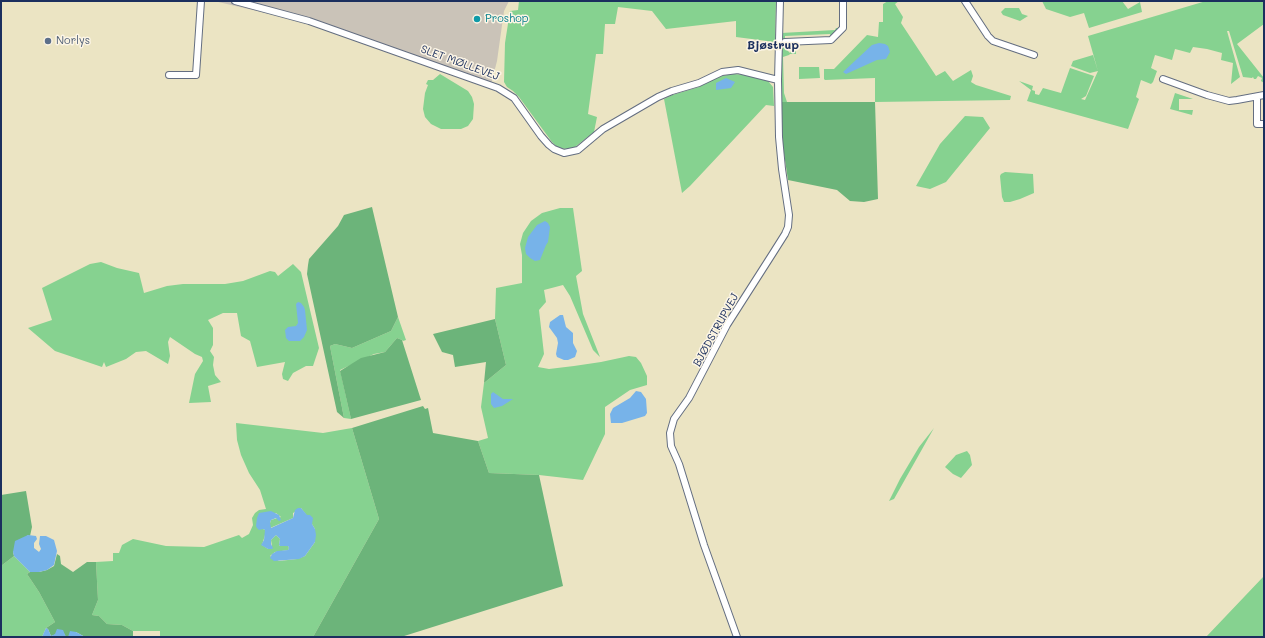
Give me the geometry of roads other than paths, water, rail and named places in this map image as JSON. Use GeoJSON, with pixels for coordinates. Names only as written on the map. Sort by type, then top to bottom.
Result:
{"type":"FeatureCollection","features":[{"type":"Feature","properties":{"kind":"street"},"geometry":{"type":"LineString","coordinates":[[169,75],[196,75],[201,1]]}},
{"type":"Feature","properties":{"kind":"street","name":"SLET MØLLEVEJ"},"geometry":{"type":"LineString","coordinates":[[236,1],[309,21],[498,88],[514,98],[549,145],[564,153],[578,150],[603,129],[658,98],[672,91],[699,83],[722,72],[738,70],[778,80]]}},
{"type":"Feature","properties":{"kind":"street","name":"BJØDSTRUPVEJ"},"geometry":{"type":"LineString","coordinates":[[737,637],[704,545],[679,464],[671,446],[670,433],[674,419],[689,398],[727,325],[788,228],[789,215],[779,137],[778,80],[780,1]]}},
{"type":"Feature","properties":{"kind":"street"},"geometry":{"type":"LineString","coordinates":[[785,42],[831,40],[843,28],[844,1]]}},
{"type":"Feature","properties":{"kind":"street"},"geometry":{"type":"LineString","coordinates":[[966,1],[988,36],[993,41],[1034,55]]}},
{"type":"Feature","properties":{"kind":"street"},"geometry":{"type":"LineString","coordinates":[[1163,79],[1207,95],[1229,101],[1264,95]]}},
{"type":"Feature","properties":{"kind":"street"},"geometry":{"type":"LineString","coordinates":[[1257,97],[1256,124],[1264,124]]}},
{"type":"Feature","properties":{"kind":"water"},"geometry":{"type":"Polygon","coordinates":[[[879,43],[888,46],[890,52],[886,59],[877,60],[846,74],[843,72],[872,45],[879,43]]]}},
{"type":"Feature","properties":{"kind":"water"},"geometry":{"type":"Polygon","coordinates":[[[726,78],[735,82],[731,88],[716,90],[716,83],[726,78]]]}},
{"type":"Feature","properties":{"kind":"water"},"geometry":{"type":"Polygon","coordinates":[[[545,221],[550,227],[548,242],[540,260],[535,261],[526,254],[525,248],[528,237],[537,225],[545,221]]]}},
{"type":"Feature","properties":{"kind":"water"},"geometry":{"type":"Polygon","coordinates":[[[298,302],[301,303],[305,310],[307,330],[304,337],[300,341],[289,341],[286,338],[285,330],[288,327],[296,326],[298,323],[296,304],[298,302]]]}},
{"type":"Feature","properties":{"kind":"water"},"geometry":{"type":"Polygon","coordinates":[[[560,315],[563,315],[566,327],[573,333],[573,343],[577,351],[575,357],[568,360],[557,357],[557,338],[549,327],[550,322],[560,315]]]}},
{"type":"Feature","properties":{"kind":"water"},"geometry":{"type":"Polygon","coordinates":[[[636,391],[641,392],[646,399],[647,413],[645,416],[622,423],[611,423],[610,414],[613,408],[630,398],[636,391]]]}},
{"type":"Feature","properties":{"kind":"water"},"geometry":{"type":"Polygon","coordinates":[[[493,392],[503,399],[513,399],[502,406],[494,408],[491,404],[491,394],[493,392]]]}},
{"type":"Feature","properties":{"kind":"water"},"geometry":{"type":"Polygon","coordinates":[[[301,508],[307,515],[310,515],[313,518],[312,524],[316,535],[315,542],[305,556],[299,559],[274,561],[270,558],[272,554],[277,551],[288,550],[289,548],[288,546],[279,545],[280,539],[276,535],[271,540],[272,549],[268,549],[261,545],[264,540],[265,530],[259,530],[256,526],[259,513],[271,511],[279,515],[281,520],[279,521],[276,518],[271,520],[271,528],[293,518],[295,510],[301,508]]]}},
{"type":"Feature","properties":{"kind":"water"},"geometry":{"type":"Polygon","coordinates":[[[28,535],[36,536],[37,539],[34,543],[34,548],[39,552],[41,549],[39,544],[40,536],[46,536],[54,540],[57,551],[54,565],[47,570],[30,572],[14,556],[13,552],[15,541],[28,535]]]}},
{"type":"Feature","properties":{"kind":"water"},"geometry":{"type":"Polygon","coordinates":[[[46,628],[51,636],[55,634],[57,629],[63,630],[66,637],[42,637],[46,628]]]}},
{"type":"Feature","properties":{"kind":"water"},"geometry":{"type":"Polygon","coordinates":[[[70,631],[76,632],[85,637],[68,637],[70,631]]]}},
{"type":"Feature","properties":{"kind":"place","name":"Proshop"},"geometry":{"type":"Point","coordinates":[477,19]}},
{"type":"Feature","properties":{"kind":"place","name":"Norlys"},"geometry":{"type":"Point","coordinates":[48,41]}},
{"type":"Feature","properties":{"kind":"district","name":"Bjøstrup"},"geometry":{"type":"Point","coordinates":[773,45]}}]}
